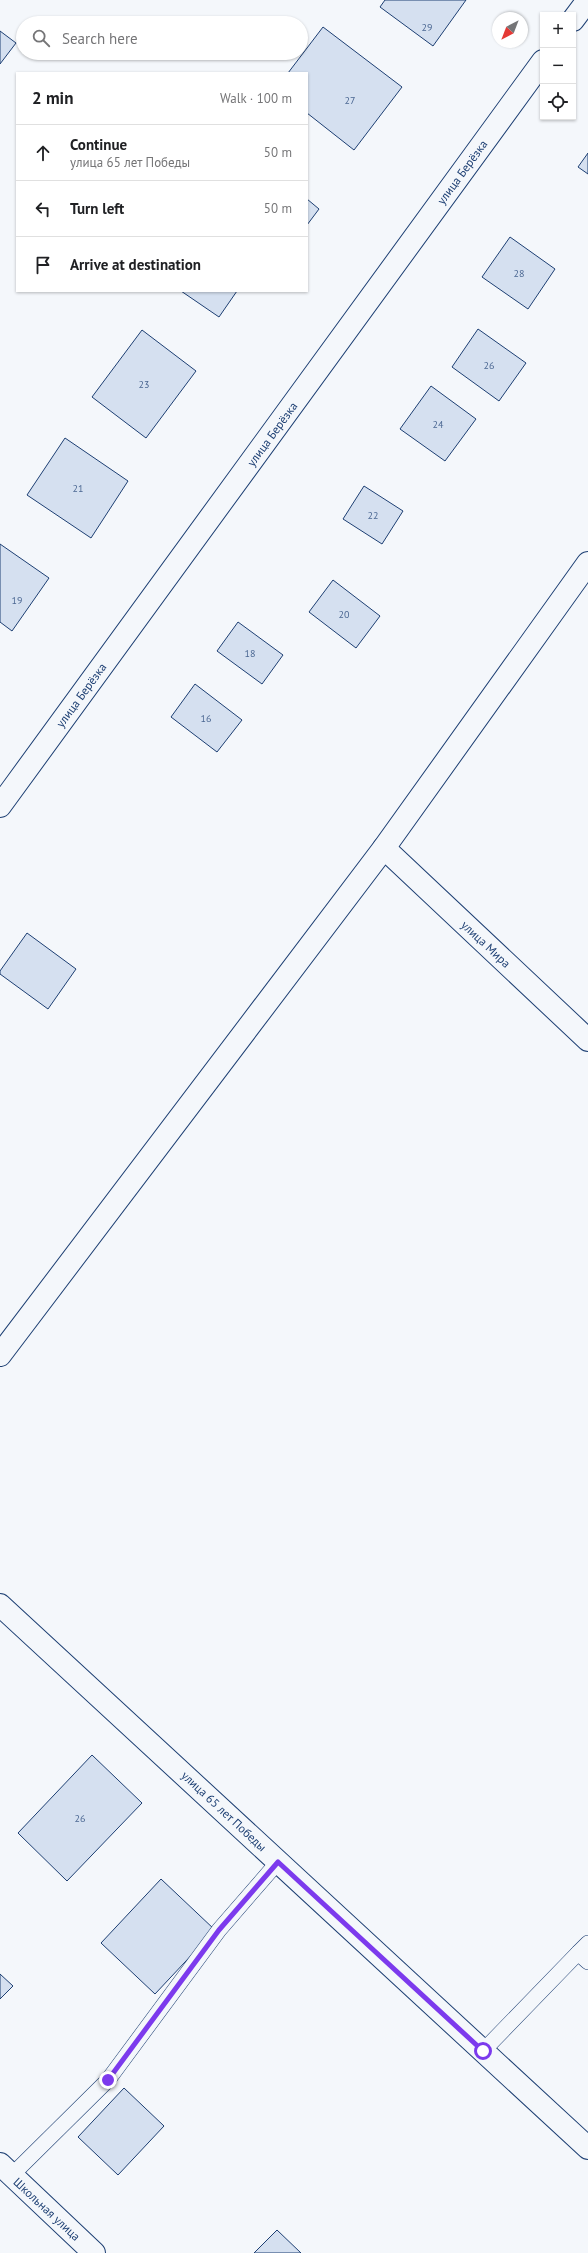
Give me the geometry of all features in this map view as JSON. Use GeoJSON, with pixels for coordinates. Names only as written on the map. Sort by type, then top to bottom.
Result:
{"type":"FeatureCollection","features":[{"type":"Feature","properties":{"kind":"street"},"geometry":{"type":"LineString","coordinates":[[576,16],[588,0]]}},
{"type":"Feature","properties":{"kind":"street","name":"улица Берёзка"},"geometry":{"type":"LineString","coordinates":[[0,806],[540,65]]}},
{"type":"Feature","properties":{"kind":"street"},"geometry":{"type":"LineString","coordinates":[[0,1355],[384,848],[588,563]]}},
{"type":"Feature","properties":{"kind":"street","name":"улица Мира"},"geometry":{"type":"LineString","coordinates":[[384,848],[588,1040]]}},
{"type":"Feature","properties":{"kind":"street","name":"улица 65 лет Победы"},"geometry":{"type":"LineString","coordinates":[[0,1605],[588,2148]]}},
{"type":"Feature","properties":{"kind":"street","name":"Школьная улица"},"geometry":{"type":"LineString","coordinates":[[6,2170],[94,2253]]}},
{"type":"Feature","properties":{"kind":"lane"},"geometry":{"type":"LineString","coordinates":[[6,2170],[108,2080],[219,1930],[278,1862]]}},
{"type":"Feature","properties":{"kind":"lane"},"geometry":{"type":"LineString","coordinates":[[483,2051],[585,1953]]}},
{"type":"Feature","properties":{"kind":"building"},"geometry":{"type":"Polygon","coordinates":[[[385,0],[466,0],[433,46],[380,7],[385,0]]]}},
{"type":"Feature","properties":{"kind":"building"},"geometry":{"type":"Polygon","coordinates":[[[323,27],[402,87],[354,150],[308,114],[308,72],[289,72],[298,60],[308,60],[308,47],[323,27]]]}},
{"type":"Feature","properties":{"kind":"building"},"geometry":{"type":"Polygon","coordinates":[[[0,31],[16,43],[0,64],[0,31]]]}},
{"type":"Feature","properties":{"kind":"building"},"geometry":{"type":"Polygon","coordinates":[[[588,153],[588,174],[578,167],[588,153]]]}},
{"type":"Feature","properties":{"kind":"building"},"geometry":{"type":"Polygon","coordinates":[[[308,200],[319,209],[308,224],[308,200]]]}},
{"type":"Feature","properties":{"kind":"building"},"geometry":{"type":"Polygon","coordinates":[[[510,237],[555,269],[528,309],[482,277],[510,237]]]}},
{"type":"Feature","properties":{"kind":"building"},"geometry":{"type":"Polygon","coordinates":[[[182,292],[236,292],[219,317],[182,292]]]}},
{"type":"Feature","properties":{"kind":"building"},"geometry":{"type":"Polygon","coordinates":[[[478,329],[526,363],[499,401],[452,367],[478,329]]]}},
{"type":"Feature","properties":{"kind":"building"},"geometry":{"type":"Polygon","coordinates":[[[142,330],[196,371],[146,438],[92,397],[142,330]]]}},
{"type":"Feature","properties":{"kind":"building"},"geometry":{"type":"Polygon","coordinates":[[[431,386],[476,419],[445,461],[400,429],[431,386]]]}},
{"type":"Feature","properties":{"kind":"building"},"geometry":{"type":"Polygon","coordinates":[[[65,438],[128,481],[91,538],[27,495],[65,438]]]}},
{"type":"Feature","properties":{"kind":"building"},"geometry":{"type":"Polygon","coordinates":[[[364,486],[403,511],[382,544],[343,519],[364,486]]]}},
{"type":"Feature","properties":{"kind":"building"},"geometry":{"type":"Polygon","coordinates":[[[0,544],[49,578],[12,631],[0,622],[0,544]]]}},
{"type":"Feature","properties":{"kind":"building"},"geometry":{"type":"Polygon","coordinates":[[[333,580],[380,616],[356,648],[309,612],[333,580]]]}},
{"type":"Feature","properties":{"kind":"building"},"geometry":{"type":"Polygon","coordinates":[[[238,622],[283,655],[262,684],[217,651],[238,622]]]}},
{"type":"Feature","properties":{"kind":"building"},"geometry":{"type":"Polygon","coordinates":[[[195,684],[242,720],[217,752],[171,717],[195,684]]]}},
{"type":"Feature","properties":{"kind":"building"},"geometry":{"type":"Polygon","coordinates":[[[27,933],[76,969],[48,1009],[0,974],[0,971],[27,933]]]}},
{"type":"Feature","properties":{"kind":"building"},"geometry":{"type":"Polygon","coordinates":[[[92,1755],[142,1803],[67,1881],[18,1833],[92,1755]]]}},
{"type":"Feature","properties":{"kind":"building"},"geometry":{"type":"Polygon","coordinates":[[[161,1879],[215,1930],[155,1994],[101,1943],[161,1879]]]}},
{"type":"Feature","properties":{"kind":"building"},"geometry":{"type":"Polygon","coordinates":[[[0,1974],[13,1986],[0,1999],[0,1974]]]}},
{"type":"Feature","properties":{"kind":"building"},"geometry":{"type":"Polygon","coordinates":[[[124,2088],[164,2126],[118,2175],[78,2137],[124,2088]]]}},
{"type":"Feature","properties":{"kind":"building"},"geometry":{"type":"Polygon","coordinates":[[[277,2230],[301,2253],[254,2253],[277,2230]]]}},
{"type":"Feature","properties":{"kind":"route"},"geometry":{"type":"LineString","coordinates":[[108,2080],[219,1930],[278,1862],[483,2051]]}}]}
